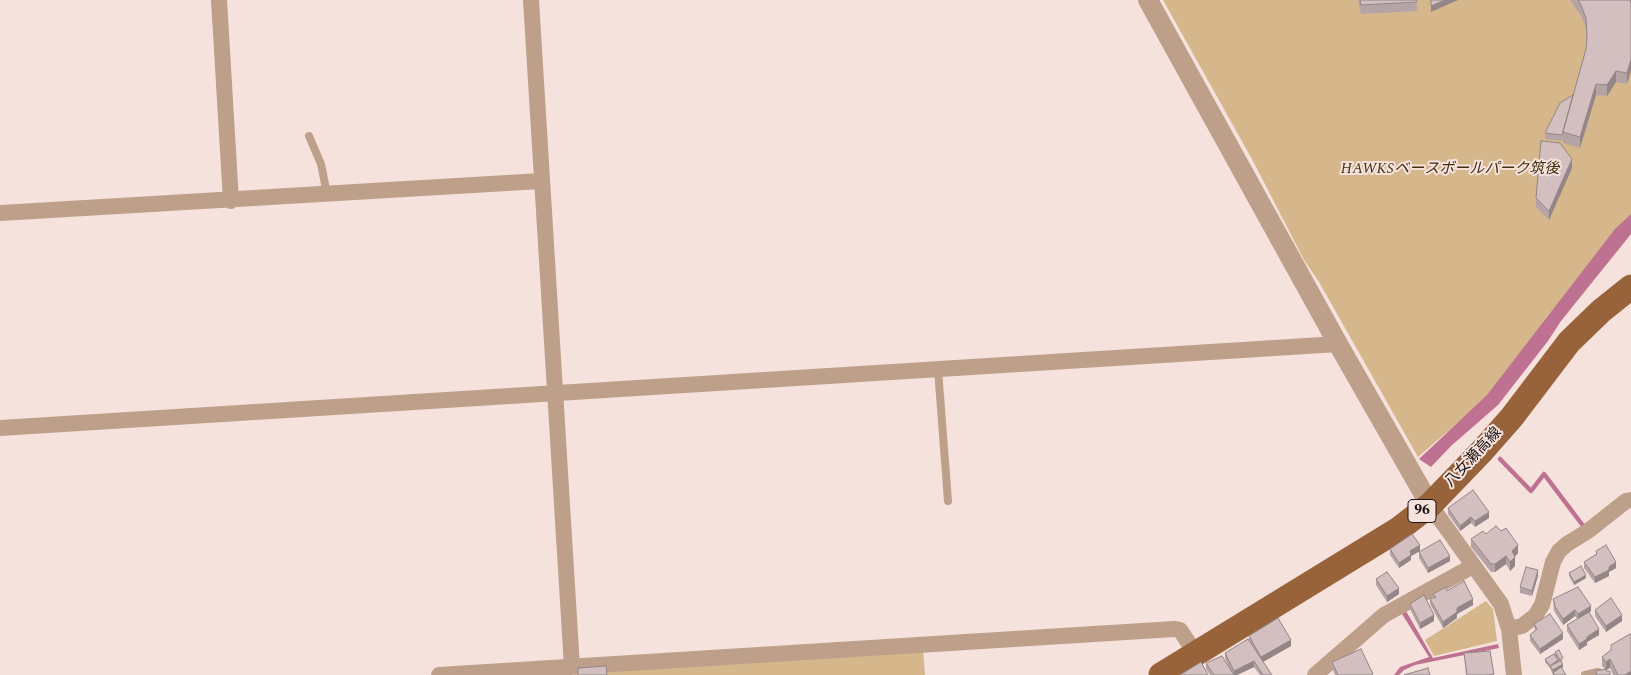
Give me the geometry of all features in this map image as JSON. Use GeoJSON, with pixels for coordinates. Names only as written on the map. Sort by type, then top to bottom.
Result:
{"type":"FeatureCollection","features":[{"type":"Feature","properties":{"kind":"main road","name":"八女瀬高線"},"geometry":{"type":"LineString","coordinates":[[1161,675],[1399,529],[1430,505],[1500,431],[1569,342],[1601,311],[1631,287]]}},
{"type":"Feature","properties":{"kind":"street"},"geometry":{"type":"LineString","coordinates":[[219,0],[231,201]]}},
{"type":"Feature","properties":{"kind":"street"},"geometry":{"type":"LineString","coordinates":[[531,0],[572,667]]}},
{"type":"Feature","properties":{"kind":"street"},"geometry":{"type":"LineString","coordinates":[[1148,0],[1338,344],[1430,505],[1501,604],[1509,629],[1514,675]]}},
{"type":"Feature","properties":{"kind":"street"},"geometry":{"type":"LineString","coordinates":[[0,213],[231,201],[541,181]]}},
{"type":"Feature","properties":{"kind":"street"},"geometry":{"type":"LineString","coordinates":[[0,428],[1338,344]]}},
{"type":"Feature","properties":{"kind":"street"},"geometry":{"type":"LineString","coordinates":[[1509,629],[1522,626],[1535,616],[1542,605],[1553,562],[1559,551],[1626,501],[1631,500]]}},
{"type":"Feature","properties":{"kind":"street"},"geometry":{"type":"LineString","coordinates":[[1315,675],[1384,615],[1473,566]]}},
{"type":"Feature","properties":{"kind":"street"},"geometry":{"type":"LineString","coordinates":[[439,675],[1174,629],[1180,630],[1196,654]]}},
{"type":"Feature","properties":{"kind":"lane"},"geometry":{"type":"LineString","coordinates":[[309,136],[321,164],[327,194]]}},
{"type":"Feature","properties":{"kind":"lane"},"geometry":{"type":"LineString","coordinates":[[938,370],[948,501]]}},
{"type":"Feature","properties":{"kind":"lane"},"geometry":{"type":"LineString","coordinates":[[1585,675],[1598,672]]}},
{"type":"Feature","properties":{"kind":"green space","name":"HAWKSベースボールパーク筑後"},"geometry":{"type":"Polygon","coordinates":[[[1163,0],[1631,0],[1631,218],[1485,399],[1418,457],[1319,282],[1304,260],[1253,161],[1163,0]]]}},
{"type":"Feature","properties":{"kind":"green space"},"geometry":{"type":"Polygon","coordinates":[[[1486,601],[1493,609],[1497,641],[1434,656],[1425,640],[1486,601]]]}},
{"type":"Feature","properties":{"kind":"green space"},"geometry":{"type":"Polygon","coordinates":[[[923,650],[925,675],[572,675],[578,672],[923,650]]]}},
{"type":"Feature","properties":{"kind":"shaded area"},"geometry":{"type":"Polygon","coordinates":[[[1631,214],[1631,234],[1561,321],[1548,341],[1498,405],[1451,446],[1431,467],[1419,459],[1487,395],[1615,229],[1631,214]]]}},
{"type":"Feature","properties":{"kind":"shaded area"},"geometry":{"type":"Polygon","coordinates":[[[1406,611],[1433,658],[1498,644],[1499,648],[1415,665],[1404,670],[1399,675],[1394,675],[1400,667],[1429,657],[1402,614],[1406,611]]]}},
{"type":"Feature","properties":{"kind":"building"},"geometry":{"type":"Polygon","coordinates":[[[1360,0],[1416,0],[1417,2],[1361,5],[1360,0]]]}},
{"type":"Feature","properties":{"kind":"building"},"geometry":{"type":"Polygon","coordinates":[[[1431,0],[1445,0],[1431,6],[1431,0]]]}},
{"type":"Feature","properties":{"kind":"building"},"geometry":{"type":"Polygon","coordinates":[[[1578,0],[1630,0],[1631,3],[1631,59],[1627,73],[1616,71],[1607,85],[1596,84],[1580,137],[1563,132],[1586,49],[1586,18],[1578,0]]]}},
{"type":"Feature","properties":{"kind":"building"},"geometry":{"type":"Polygon","coordinates":[[[1573,95],[1562,135],[1545,133],[1560,103],[1573,95]]]}},
{"type":"Feature","properties":{"kind":"building"},"geometry":{"type":"Polygon","coordinates":[[[1541,141],[1560,143],[1572,159],[1549,211],[1536,198],[1541,141]]]}},
{"type":"Feature","properties":{"kind":"building"},"geometry":{"type":"Polygon","coordinates":[[[1473,490],[1489,512],[1475,521],[1471,517],[1460,526],[1448,508],[1473,490]]]}},
{"type":"Feature","properties":{"kind":"building"},"geometry":{"type":"Polygon","coordinates":[[[1496,526],[1501,531],[1506,528],[1518,545],[1512,551],[1515,557],[1510,562],[1506,556],[1495,564],[1491,564],[1471,539],[1483,531],[1486,534],[1496,526]]]}},
{"type":"Feature","properties":{"kind":"building"},"geometry":{"type":"Polygon","coordinates":[[[1412,534],[1420,545],[1410,551],[1411,555],[1399,563],[1390,549],[1412,534]]]}},
{"type":"Feature","properties":{"kind":"building"},"geometry":{"type":"Polygon","coordinates":[[[1440,540],[1450,556],[1428,568],[1419,552],[1440,540]]]}},
{"type":"Feature","properties":{"kind":"building"},"geometry":{"type":"Polygon","coordinates":[[[1606,545],[1616,562],[1609,567],[1609,570],[1595,577],[1584,562],[1597,554],[1596,551],[1606,545]]]}},
{"type":"Feature","properties":{"kind":"building"},"geometry":{"type":"Polygon","coordinates":[[[1581,566],[1586,575],[1574,582],[1569,573],[1581,566]]]}},
{"type":"Feature","properties":{"kind":"building"},"geometry":{"type":"Polygon","coordinates":[[[1526,567],[1538,570],[1532,591],[1520,587],[1526,567]]]}},
{"type":"Feature","properties":{"kind":"building"},"geometry":{"type":"Polygon","coordinates":[[[1387,572],[1399,588],[1387,596],[1376,579],[1387,572]]]}},
{"type":"Feature","properties":{"kind":"building"},"geometry":{"type":"Polygon","coordinates":[[[1464,581],[1473,599],[1457,608],[1457,612],[1443,622],[1430,599],[1436,597],[1433,594],[1446,587],[1447,591],[1464,581]]]}},
{"type":"Feature","properties":{"kind":"building"},"geometry":{"type":"Polygon","coordinates":[[[1578,587],[1591,606],[1578,614],[1575,610],[1563,619],[1554,605],[1553,599],[1578,587]]]}},
{"type":"Feature","properties":{"kind":"building"},"geometry":{"type":"Polygon","coordinates":[[[1424,595],[1434,615],[1420,623],[1410,604],[1424,595]]]}},
{"type":"Feature","properties":{"kind":"building"},"geometry":{"type":"Polygon","coordinates":[[[1611,598],[1622,615],[1606,626],[1595,610],[1611,598]]]}},
{"type":"Feature","properties":{"kind":"building"},"geometry":{"type":"Polygon","coordinates":[[[1589,612],[1599,629],[1579,644],[1567,625],[1589,612]]]}},
{"type":"Feature","properties":{"kind":"building"},"geometry":{"type":"Polygon","coordinates":[[[1550,614],[1563,633],[1540,649],[1530,635],[1537,629],[1534,624],[1550,614]]]}},
{"type":"Feature","properties":{"kind":"building"},"geometry":{"type":"Polygon","coordinates":[[[1278,618],[1291,640],[1261,657],[1249,636],[1278,618]]]}},
{"type":"Feature","properties":{"kind":"building"},"geometry":{"type":"Polygon","coordinates":[[[1630,634],[1631,671],[1625,675],[1618,675],[1610,659],[1606,662],[1602,657],[1611,650],[1611,645],[1630,634]]]}},
{"type":"Feature","properties":{"kind":"building"},"geometry":{"type":"Polygon","coordinates":[[[1248,639],[1272,675],[1263,675],[1254,661],[1234,671],[1225,653],[1248,639]]]}},
{"type":"Feature","properties":{"kind":"building"},"geometry":{"type":"Polygon","coordinates":[[[1361,649],[1373,674],[1338,675],[1332,662],[1361,649]]]}},
{"type":"Feature","properties":{"kind":"building"},"geometry":{"type":"Polygon","coordinates":[[[1559,650],[1563,658],[1560,660],[1555,652],[1559,650]]]}},
{"type":"Feature","properties":{"kind":"building"},"geometry":{"type":"Polygon","coordinates":[[[1490,651],[1494,674],[1467,675],[1464,653],[1490,651]]]}},
{"type":"Feature","properties":{"kind":"building"},"geometry":{"type":"Polygon","coordinates":[[[1554,654],[1558,660],[1550,666],[1545,659],[1554,654]]]}},
{"type":"Feature","properties":{"kind":"building"},"geometry":{"type":"Polygon","coordinates":[[[1222,656],[1234,675],[1214,675],[1206,663],[1222,656]]]}},
{"type":"Feature","properties":{"kind":"building"},"geometry":{"type":"Polygon","coordinates":[[[1560,661],[1563,664],[1553,670],[1550,666],[1560,661]]]}},
{"type":"Feature","properties":{"kind":"building"},"geometry":{"type":"Polygon","coordinates":[[[1201,662],[1208,675],[1180,675],[1201,662]]]}},
{"type":"Feature","properties":{"kind":"building"},"geometry":{"type":"Polygon","coordinates":[[[606,666],[607,675],[578,675],[578,668],[606,666]]]}},
{"type":"Feature","properties":{"kind":"building"},"geometry":{"type":"Polygon","coordinates":[[[1561,667],[1566,675],[1554,675],[1553,673],[1561,667]]]}},
{"type":"Feature","properties":{"kind":"building"},"geometry":{"type":"Polygon","coordinates":[[[1428,668],[1430,675],[1404,675],[1428,668]]]}},
{"type":"Feature","properties":{"kind":"building"},"geometry":{"type":"Polygon","coordinates":[[[1606,669],[1606,671],[1610,671],[1610,675],[1597,675],[1596,671],[1606,669]]]}},
{"type":"Feature","properties":{"kind":"waterway"},"geometry":{"type":"LineString","coordinates":[[1500,459],[1531,491],[1544,474],[1584,527]]}}]}
